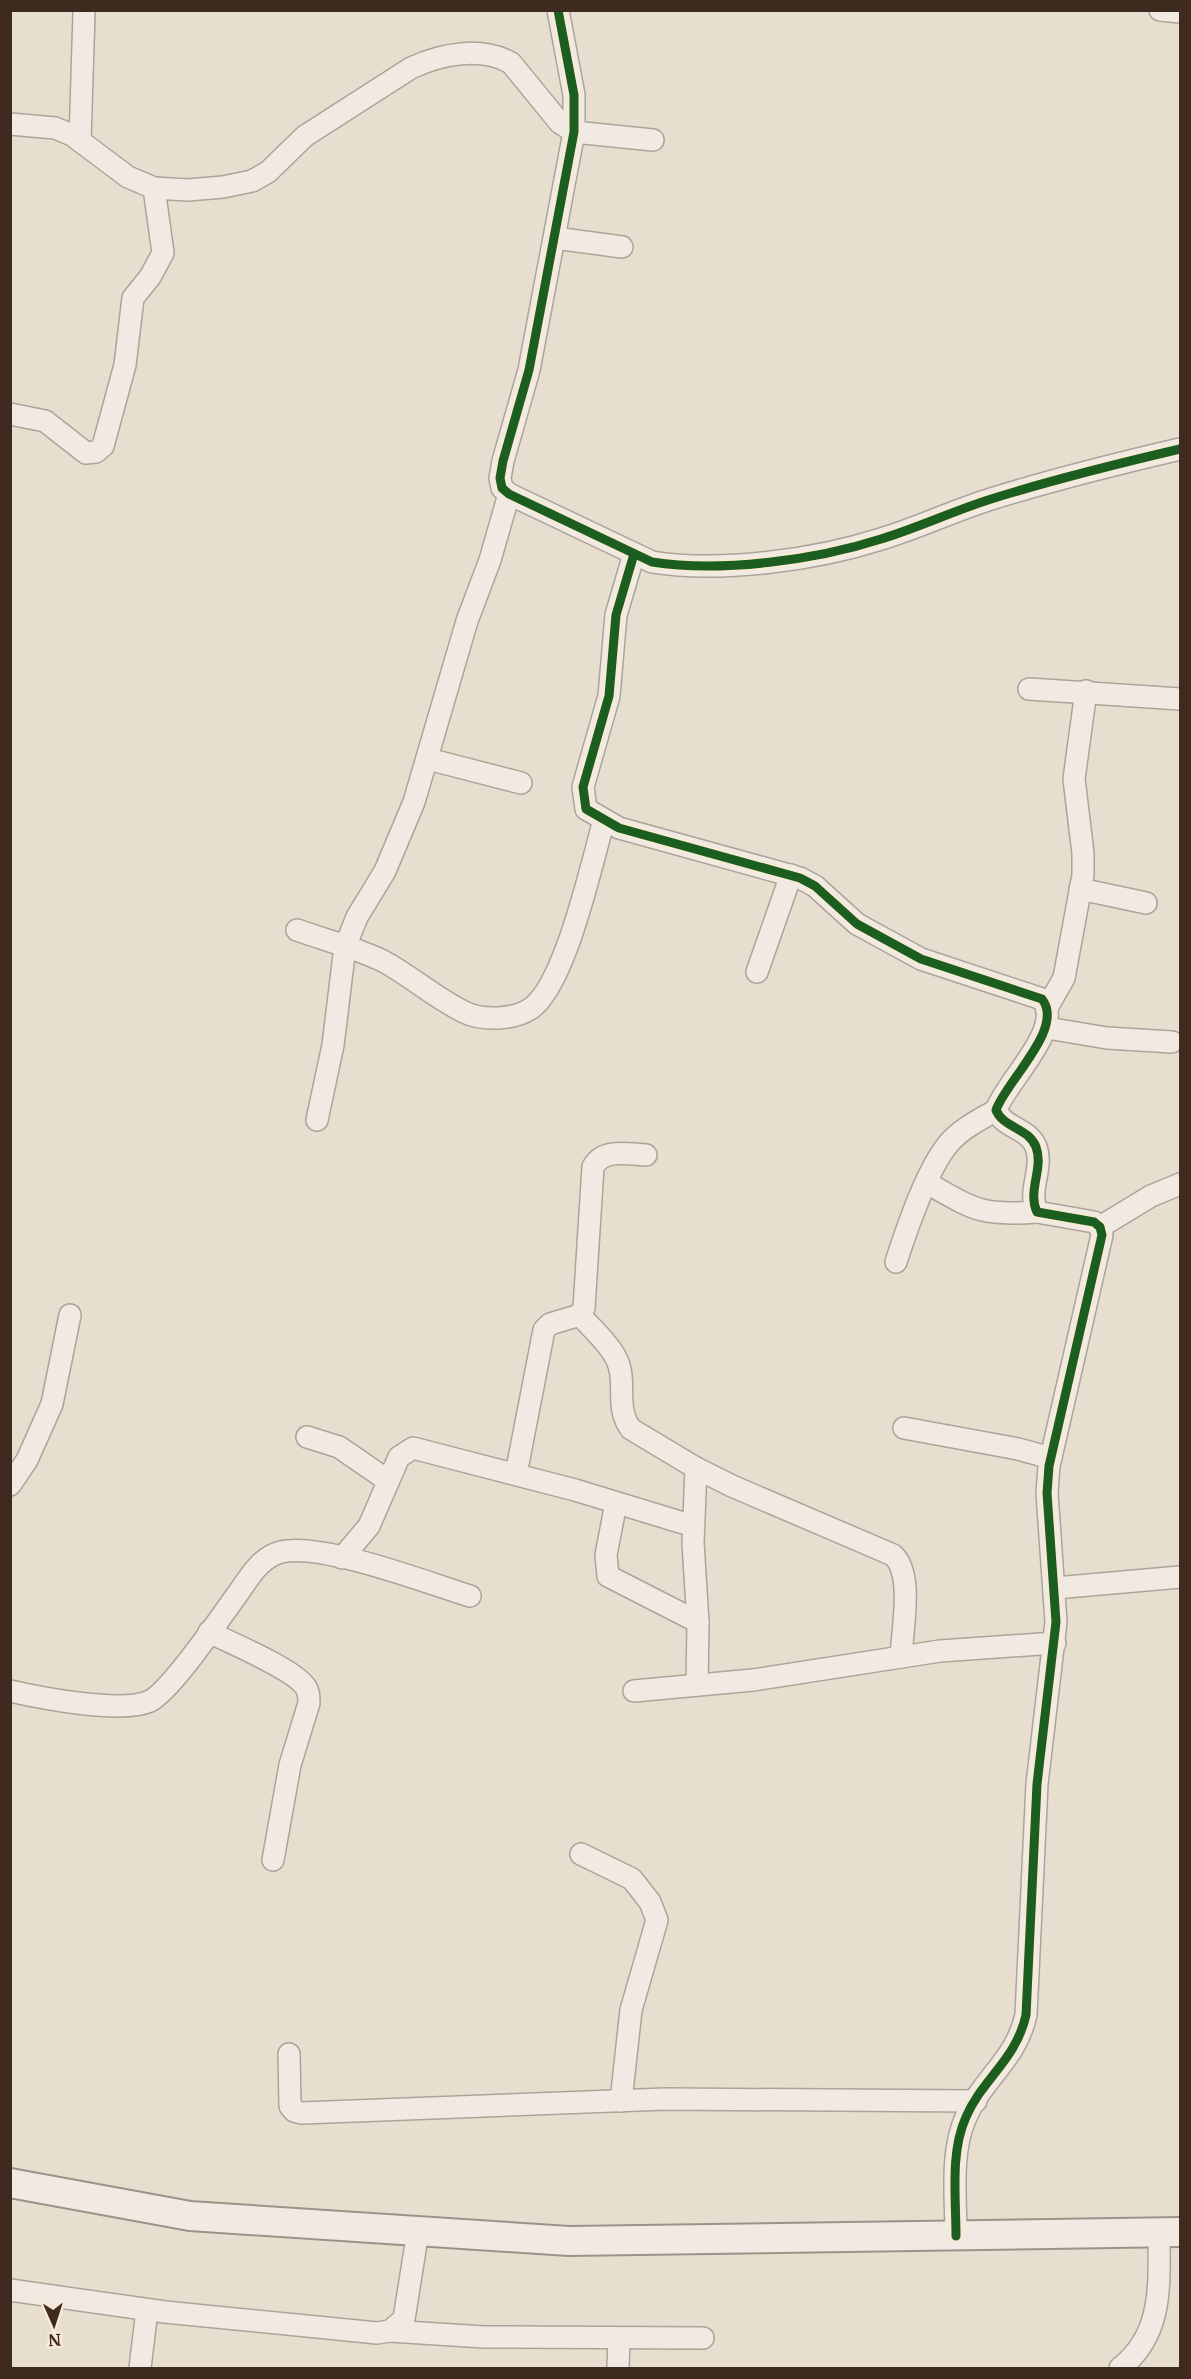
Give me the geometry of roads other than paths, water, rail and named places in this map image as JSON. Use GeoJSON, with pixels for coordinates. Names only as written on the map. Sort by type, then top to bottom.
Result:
{"type":"FeatureCollection","features":[{"type":"Feature","properties":{"kind":"main road"},"geometry":{"type":"LineString","coordinates":[[10,2183],[190,2216],[569,2241],[1170,2232]]}},
{"type":"Feature","properties":{"kind":"street"},"geometry":{"type":"LineString","coordinates":[[558,10],[574,95],[574,132],[529,370],[500,478],[502,488],[509,494],[652,562],[676,566],[726,565],[796,558],[878,540],[988,500],[1180,449]]}},
{"type":"Feature","properties":{"kind":"street"},"geometry":{"type":"LineString","coordinates":[[1160,10],[1180,12]]}},
{"type":"Feature","properties":{"kind":"street"},"geometry":{"type":"LineString","coordinates":[[80,141],[84,13]]}},
{"type":"Feature","properties":{"kind":"street"},"geometry":{"type":"LineString","coordinates":[[10,124],[55,128],[80,141],[128,177],[154,188],[188,190],[252,181],[268,172],[304,136],[411,68],[428,60],[480,53],[501,57],[511,63],[560,123],[574,132],[654,140]]}},
{"type":"Feature","properties":{"kind":"street"},"geometry":{"type":"LineString","coordinates":[[10,414],[45,421],[86,453],[96,452],[103,446],[125,365],[133,298],[150,277],[163,253],[164,242],[154,188]]}},
{"type":"Feature","properties":{"kind":"street"},"geometry":{"type":"LineString","coordinates":[[555,238],[622,247]]}},
{"type":"Feature","properties":{"kind":"street"},"geometry":{"type":"LineString","coordinates":[[317,1120],[333,1045],[345,947],[357,917],[385,872],[414,802],[467,621],[490,560],[509,494]]}},
{"type":"Feature","properties":{"kind":"street"},"geometry":{"type":"LineString","coordinates":[[634,554],[616,615],[609,696],[583,788],[582,800],[586,809],[604,820],[656,840],[791,875],[815,886],[857,924],[921,959],[1035,995],[1048,1006]]}},
{"type":"Feature","properties":{"kind":"street"},"geometry":{"type":"LineString","coordinates":[[1029,689],[1180,699]]}},
{"type":"Feature","properties":{"kind":"street"},"geometry":{"type":"LineString","coordinates":[[896,1262],[940,1155],[950,1141],[996,1110],[1047,1028],[1048,1006],[1064,978],[1080,889],[1083,853],[1074,779],[1086,692]]}},
{"type":"Feature","properties":{"kind":"street"},"geometry":{"type":"LineString","coordinates":[[428,759],[521,783]]}},
{"type":"Feature","properties":{"kind":"street"},"geometry":{"type":"LineString","coordinates":[[297,930],[382,961],[465,1013],[496,1018],[531,1009],[544,993],[560,962],[604,820]]}},
{"type":"Feature","properties":{"kind":"street"},"geometry":{"type":"LineString","coordinates":[[757,972],[791,875]]}},
{"type":"Feature","properties":{"kind":"street"},"geometry":{"type":"LineString","coordinates":[[1080,889],[1146,903]]}},
{"type":"Feature","properties":{"kind":"street"},"geometry":{"type":"LineString","coordinates":[[1047,1028],[1107,1038],[1172,1042]]}},
{"type":"Feature","properties":{"kind":"street"},"geometry":{"type":"LineString","coordinates":[[996,1110],[999,1117],[1029,1136],[1036,1145],[1038,1156],[1033,1199],[1037,1212]]}},
{"type":"Feature","properties":{"kind":"street"},"geometry":{"type":"LineString","coordinates":[[580,1316],[586,1295],[593,1167],[597,1160],[616,1153],[646,1155]]}},
{"type":"Feature","properties":{"kind":"street"},"geometry":{"type":"LineString","coordinates":[[927,1183],[984,1212],[1000,1215],[1037,1212],[1080,1218],[1100,1227]]}},
{"type":"Feature","properties":{"kind":"street"},"geometry":{"type":"LineString","coordinates":[[1100,1227],[1151,1196],[1180,1184]]}},
{"type":"Feature","properties":{"kind":"street"},"geometry":{"type":"LineString","coordinates":[[956,2236],[957,2153],[960,2132],[976,2101],[1022,2035],[1026,2015],[1037,1784],[1041,1735],[1055,1643],[1055,1588],[1047,1492],[1051,1458],[1101,1247],[1100,1227]]}},
{"type":"Feature","properties":{"kind":"street"},"geometry":{"type":"LineString","coordinates":[[10,1485],[27,1460],[52,1404],[70,1315]]}},
{"type":"Feature","properties":{"kind":"street"},"geometry":{"type":"LineString","coordinates":[[580,1316],[616,1358],[621,1372],[620,1407],[624,1420],[631,1429],[696,1468],[893,1555],[900,1562],[905,1581],[901,1657]]}},
{"type":"Feature","properties":{"kind":"street"},"geometry":{"type":"LineString","coordinates":[[516,1474],[544,1330],[550,1324],[580,1316]]}},
{"type":"Feature","properties":{"kind":"street"},"geometry":{"type":"LineString","coordinates":[[904,1428],[1018,1449],[1051,1458]]}},
{"type":"Feature","properties":{"kind":"street"},"geometry":{"type":"LineString","coordinates":[[307,1437],[339,1447],[387,1480]]}},
{"type":"Feature","properties":{"kind":"street"},"geometry":{"type":"LineString","coordinates":[[342,1558],[369,1526],[387,1480],[399,1457],[413,1448],[516,1474],[693,1526]]}},
{"type":"Feature","properties":{"kind":"street"},"geometry":{"type":"LineString","coordinates":[[696,1468],[693,1526],[698,1622],[697,1685]]}},
{"type":"Feature","properties":{"kind":"street"},"geometry":{"type":"LineString","coordinates":[[616,1503],[606,1555],[608,1576],[613,1581],[698,1622]]}},
{"type":"Feature","properties":{"kind":"street"},"geometry":{"type":"LineString","coordinates":[[10,1691],[68,1702],[142,1704],[160,1694],[263,1560],[278,1552],[292,1550],[342,1558],[470,1596]]}},
{"type":"Feature","properties":{"kind":"street"},"geometry":{"type":"LineString","coordinates":[[1055,1588],[1180,1577]]}},
{"type":"Feature","properties":{"kind":"street"},"geometry":{"type":"LineString","coordinates":[[209,1632],[284,1670],[304,1684],[308,1693],[309,1703],[288,1774],[273,1860]]}},
{"type":"Feature","properties":{"kind":"street"},"geometry":{"type":"LineString","coordinates":[[634,1690],[753,1680],[940,1651],[1055,1643]]}},
{"type":"Feature","properties":{"kind":"street"},"geometry":{"type":"LineString","coordinates":[[581,1854],[632,1879],[650,1902],[657,1920],[631,2010],[621,2101]]}},
{"type":"Feature","properties":{"kind":"street"},"geometry":{"type":"LineString","coordinates":[[289,2054],[290,2106],[294,2111],[302,2113],[621,2101],[841,2099],[976,2101]]}},
{"type":"Feature","properties":{"kind":"street"},"geometry":{"type":"LineString","coordinates":[[390,2331],[404,2319],[418,2232]]}},
{"type":"Feature","properties":{"kind":"street"},"geometry":{"type":"LineString","coordinates":[[1120,2368],[1144,2344],[1155,2319],[1170,2232]]}},
{"type":"Feature","properties":{"kind":"street"},"geometry":{"type":"LineString","coordinates":[[10,2290],[147,2310],[377,2333],[390,2331],[484,2337],[703,2338]]}},
{"type":"Feature","properties":{"kind":"street"},"geometry":{"type":"LineString","coordinates":[[140,2368],[147,2310]]}},
{"type":"Feature","properties":{"kind":"street"},"geometry":{"type":"LineString","coordinates":[[618,2368],[619,2338]]}}]}
